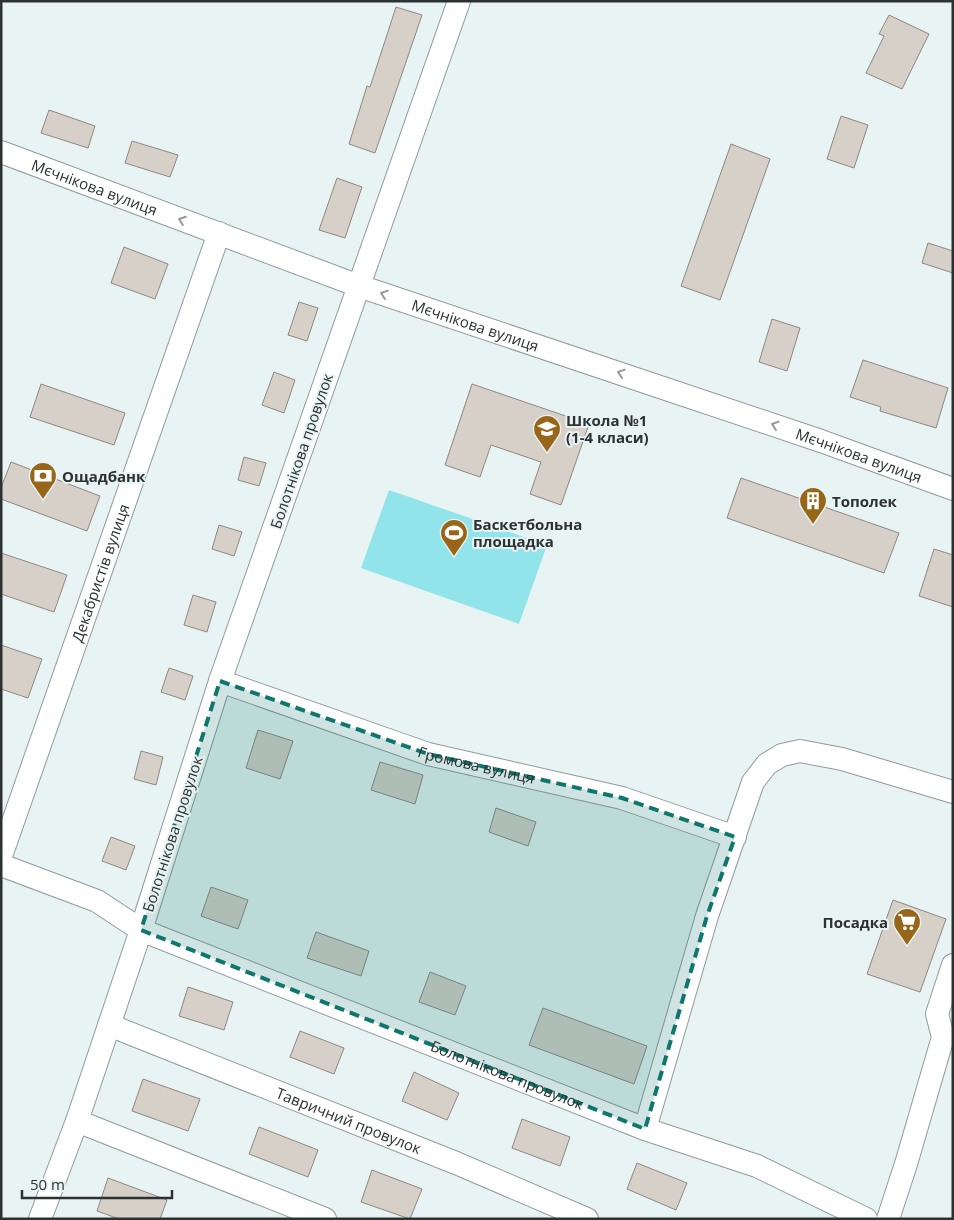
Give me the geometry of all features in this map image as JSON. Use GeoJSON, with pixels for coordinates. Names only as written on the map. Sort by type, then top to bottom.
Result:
{"type":"FeatureCollection","features":[{"type":"Feature","properties":{"kind":"street","name":"Болотнікова провулок"},"geometry":{"type":"LineString","coordinates":[[460,1],[220,681],[141,930],[645,1129],[757,1166],[866,1219]]}},
{"type":"Feature","properties":{"kind":"street","name":"Мєчнікова вулиця"},"geometry":{"type":"LineString","coordinates":[[1,152],[360,286],[821,440],[953,489]]}},
{"type":"Feature","properties":{"kind":"street","name":"Декабристів вулиця"},"geometry":{"type":"LineString","coordinates":[[1,856],[219,233]]}},
{"type":"Feature","properties":{"kind":"street","name":"Громова вулиця"},"geometry":{"type":"LineString","coordinates":[[220,681],[428,754],[622,798],[735,838]]}},
{"type":"Feature","properties":{"kind":"street"},"geometry":{"type":"LineString","coordinates":[[645,1129],[707,916],[753,782],[767,764],[782,755],[800,751],[842,759],[953,792]]}},
{"type":"Feature","properties":{"kind":"street"},"geometry":{"type":"LineString","coordinates":[[1,865],[97,901],[141,930],[77,1121],[40,1219]]}},
{"type":"Feature","properties":{"kind":"street"},"geometry":{"type":"LineString","coordinates":[[888,1219],[943,1037],[937,1014],[953,965]]}},
{"type":"Feature","properties":{"kind":"street","name":"Тавричний провулок"},"geometry":{"type":"LineString","coordinates":[[109,1025],[456,1163],[587,1219]]}},
{"type":"Feature","properties":{"kind":"street"},"geometry":{"type":"LineString","coordinates":[[77,1121],[325,1219]]}},
{"type":"Feature","properties":{"kind":"highlighted area"},"geometry":{"type":"Polygon","coordinates":[[[220,681],[428,754],[622,798],[735,837],[707,916],[645,1129],[141,930],[220,681]]]}},
{"type":"Feature","properties":{"kind":"shaded area","name":"Баскетбольна площадка"},"geometry":{"type":"Polygon","coordinates":[[[389,490],[547,545],[519,624],[361,568],[389,490]]]}},
{"type":"Feature","properties":{"kind":"building"},"geometry":{"type":"Polygon","coordinates":[[[396,7],[422,15],[375,153],[349,144],[367,86],[370,87],[396,7]]]}},
{"type":"Feature","properties":{"kind":"building"},"geometry":{"type":"Polygon","coordinates":[[[889,15],[929,34],[902,89],[866,73],[884,36],[879,34],[889,15]]]}},
{"type":"Feature","properties":{"kind":"building"},"geometry":{"type":"Polygon","coordinates":[[[49,110],[95,126],[88,148],[41,133],[49,110]]]}},
{"type":"Feature","properties":{"kind":"building"},"geometry":{"type":"Polygon","coordinates":[[[841,116],[868,125],[854,168],[827,159],[841,116]]]}},
{"type":"Feature","properties":{"kind":"building"},"geometry":{"type":"Polygon","coordinates":[[[132,141],[178,155],[170,177],[125,163],[132,141]]]}},
{"type":"Feature","properties":{"kind":"building"},"geometry":{"type":"Polygon","coordinates":[[[731,144],[770,159],[720,300],[681,286],[731,144]]]}},
{"type":"Feature","properties":{"kind":"building"},"geometry":{"type":"Polygon","coordinates":[[[337,178],[362,187],[345,238],[319,230],[337,178]]]}},
{"type":"Feature","properties":{"kind":"building"},"geometry":{"type":"Polygon","coordinates":[[[928,243],[953,251],[953,273],[922,263],[928,243]]]}},
{"type":"Feature","properties":{"kind":"building"},"geometry":{"type":"Polygon","coordinates":[[[124,247],[168,264],[155,299],[111,283],[124,247]]]}},
{"type":"Feature","properties":{"kind":"building"},"geometry":{"type":"Polygon","coordinates":[[[299,302],[318,308],[307,341],[288,335],[299,302]]]}},
{"type":"Feature","properties":{"kind":"building"},"geometry":{"type":"Polygon","coordinates":[[[772,319],[800,328],[787,371],[759,362],[772,319]]]}},
{"type":"Feature","properties":{"kind":"building"},"geometry":{"type":"Polygon","coordinates":[[[863,360],[948,388],[936,428],[880,411],[881,407],[850,397],[863,360]]]}},
{"type":"Feature","properties":{"kind":"building"},"geometry":{"type":"Polygon","coordinates":[[[274,372],[295,380],[284,413],[262,405],[274,372]]]}},
{"type":"Feature","properties":{"kind":"building"},"geometry":{"type":"Polygon","coordinates":[[[41,384],[125,413],[114,445],[30,417],[41,384]]]}},
{"type":"Feature","properties":{"kind":"building","name":"Школа №1 (1-4 класи)"},"geometry":{"type":"Polygon","coordinates":[[[472,384],[589,424],[561,505],[530,494],[541,462],[491,445],[480,477],[445,465],[472,384]]]}},
{"type":"Feature","properties":{"kind":"building"},"geometry":{"type":"Polygon","coordinates":[[[244,457],[266,463],[259,486],[238,480],[244,457]]]}},
{"type":"Feature","properties":{"kind":"building"},"geometry":{"type":"Polygon","coordinates":[[[11,462],[100,496],[87,531],[1,499],[1,488],[11,462]]]}},
{"type":"Feature","properties":{"kind":"building","name":"Тополек"},"geometry":{"type":"Polygon","coordinates":[[[741,478],[899,533],[884,573],[727,518],[741,478]]]}},
{"type":"Feature","properties":{"kind":"building"},"geometry":{"type":"Polygon","coordinates":[[[219,525],[242,532],[234,556],[212,549],[219,525]]]}},
{"type":"Feature","properties":{"kind":"building"},"geometry":{"type":"Polygon","coordinates":[[[934,549],[953,555],[953,607],[919,596],[934,549]]]}},
{"type":"Feature","properties":{"kind":"building"},"geometry":{"type":"Polygon","coordinates":[[[1,553],[67,575],[54,612],[1,594],[1,553]]]}},
{"type":"Feature","properties":{"kind":"building"},"geometry":{"type":"Polygon","coordinates":[[[193,595],[216,602],[207,632],[184,625],[193,595]]]}},
{"type":"Feature","properties":{"kind":"building"},"geometry":{"type":"Polygon","coordinates":[[[1,645],[42,659],[28,698],[1,689],[1,645]]]}},
{"type":"Feature","properties":{"kind":"building"},"geometry":{"type":"Polygon","coordinates":[[[169,668],[193,676],[185,700],[161,692],[169,668]]]}},
{"type":"Feature","properties":{"kind":"building"},"geometry":{"type":"Polygon","coordinates":[[[258,730],[293,741],[280,779],[246,768],[258,730]]]}},
{"type":"Feature","properties":{"kind":"building"},"geometry":{"type":"Polygon","coordinates":[[[141,751],[163,757],[156,785],[134,779],[141,751]]]}},
{"type":"Feature","properties":{"kind":"building"},"geometry":{"type":"Polygon","coordinates":[[[380,762],[423,775],[415,804],[371,790],[380,762]]]}},
{"type":"Feature","properties":{"kind":"building"},"geometry":{"type":"Polygon","coordinates":[[[496,808],[536,822],[528,846],[489,832],[496,808]]]}},
{"type":"Feature","properties":{"kind":"building"},"geometry":{"type":"Polygon","coordinates":[[[111,837],[135,846],[126,870],[102,861],[111,837]]]}},
{"type":"Feature","properties":{"kind":"building"},"geometry":{"type":"Polygon","coordinates":[[[211,887],[248,900],[238,929],[201,916],[211,887]]]}},
{"type":"Feature","properties":{"kind":"building","name":"Посадка"},"geometry":{"type":"Polygon","coordinates":[[[893,900],[946,919],[920,992],[867,974],[893,900]]]}},
{"type":"Feature","properties":{"kind":"building"},"geometry":{"type":"Polygon","coordinates":[[[316,932],[369,951],[361,976],[307,958],[316,932]]]}},
{"type":"Feature","properties":{"kind":"building"},"geometry":{"type":"Polygon","coordinates":[[[430,972],[466,986],[455,1015],[419,1002],[430,972]]]}},
{"type":"Feature","properties":{"kind":"building"},"geometry":{"type":"Polygon","coordinates":[[[188,987],[233,1002],[224,1030],[179,1016],[188,987]]]}},
{"type":"Feature","properties":{"kind":"building"},"geometry":{"type":"Polygon","coordinates":[[[543,1008],[647,1046],[634,1084],[529,1045],[543,1008]]]}},
{"type":"Feature","properties":{"kind":"building"},"geometry":{"type":"Polygon","coordinates":[[[300,1031],[344,1048],[334,1074],[290,1057],[300,1031]]]}},
{"type":"Feature","properties":{"kind":"building"},"geometry":{"type":"Polygon","coordinates":[[[414,1072],[459,1093],[447,1120],[402,1101],[414,1072]]]}},
{"type":"Feature","properties":{"kind":"building"},"geometry":{"type":"Polygon","coordinates":[[[143,1079],[200,1099],[188,1131],[132,1111],[143,1079]]]}},
{"type":"Feature","properties":{"kind":"building"},"geometry":{"type":"Polygon","coordinates":[[[522,1119],[570,1137],[560,1166],[512,1148],[522,1119]]]}},
{"type":"Feature","properties":{"kind":"building"},"geometry":{"type":"Polygon","coordinates":[[[259,1127],[318,1150],[308,1177],[249,1154],[259,1127]]]}},
{"type":"Feature","properties":{"kind":"building"},"geometry":{"type":"Polygon","coordinates":[[[637,1163],[687,1183],[676,1210],[627,1189],[637,1163]]]}},
{"type":"Feature","properties":{"kind":"building"},"geometry":{"type":"Polygon","coordinates":[[[372,1170],[422,1189],[410,1219],[361,1202],[372,1170]]]}},
{"type":"Feature","properties":{"kind":"building"},"geometry":{"type":"Polygon","coordinates":[[[108,1178],[167,1200],[160,1219],[119,1219],[97,1211],[108,1178]]]}},
{"type":"Feature","properties":{"kind":"place","name":"Школа №1 (1-4 класи)"},"geometry":{"type":"Point","coordinates":[547,453]}},
{"type":"Feature","properties":{"kind":"place","name":"Ощадбанк"},"geometry":{"type":"Point","coordinates":[43,500]}},
{"type":"Feature","properties":{"kind":"place","name":"Тополек"},"geometry":{"type":"Point","coordinates":[813,525]}},
{"type":"Feature","properties":{"kind":"place","name":"Баскетбольна площадка"},"geometry":{"type":"Point","coordinates":[454,557]}},
{"type":"Feature","properties":{"kind":"place","name":"Посадка"},"geometry":{"type":"Point","coordinates":[907,946]}}]}
